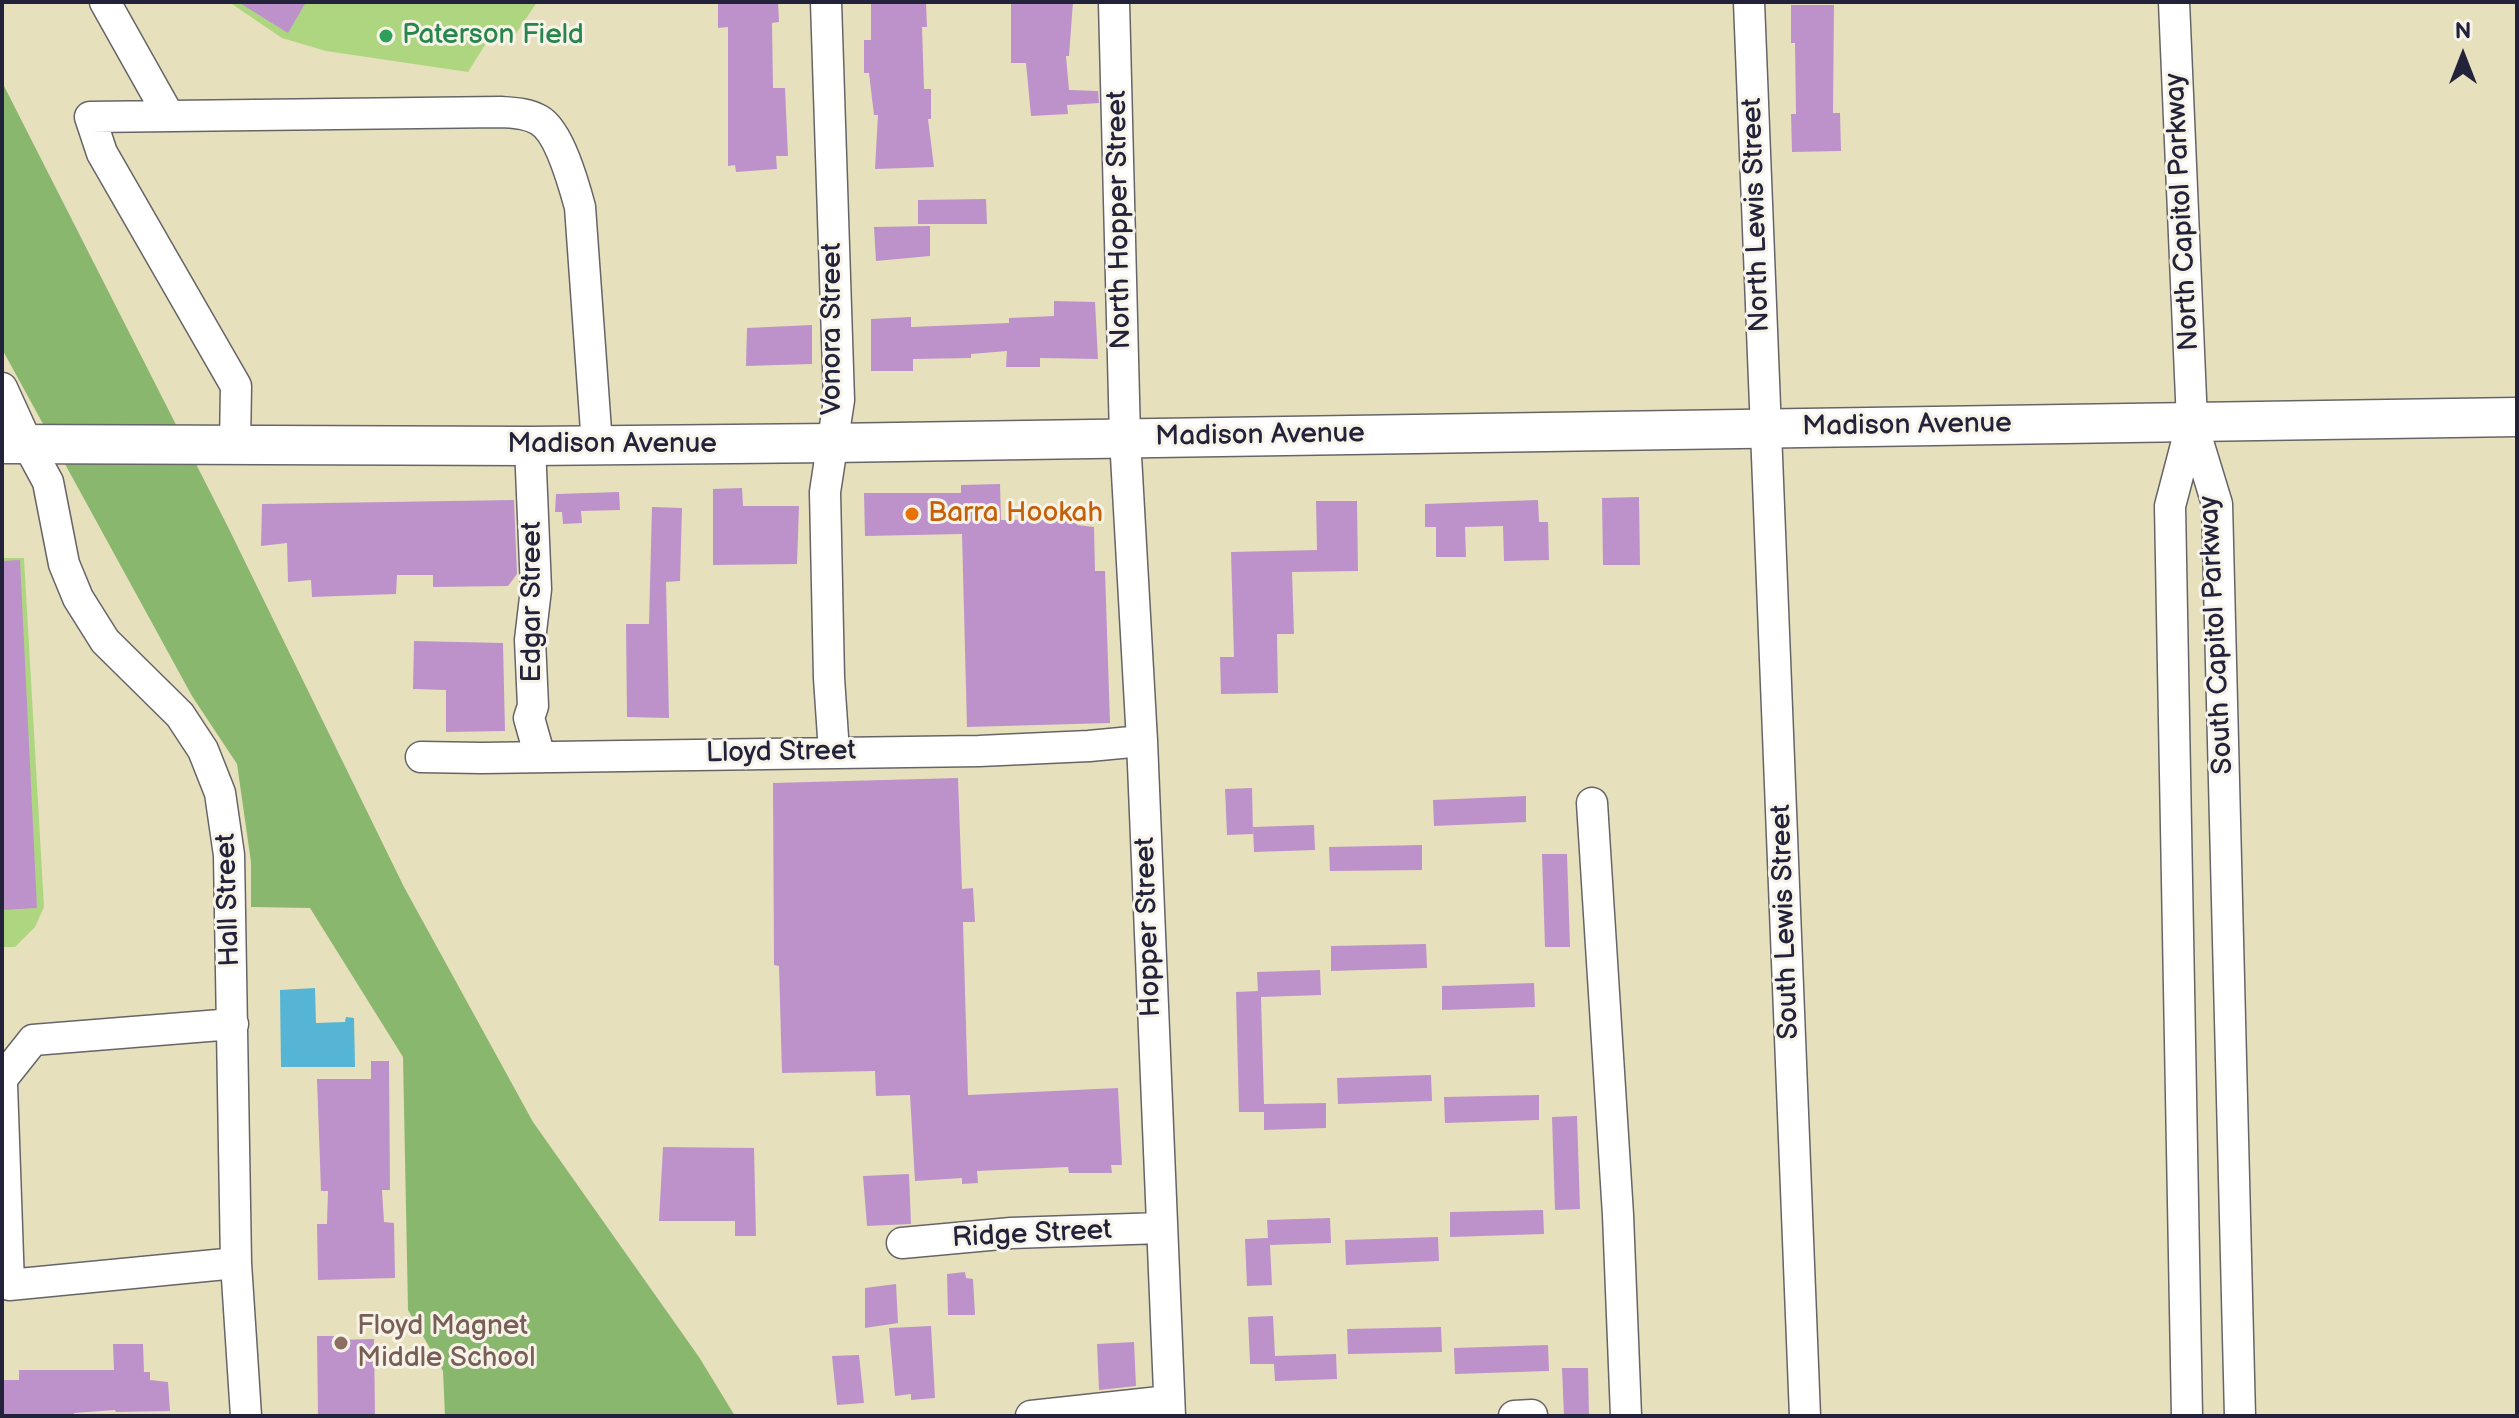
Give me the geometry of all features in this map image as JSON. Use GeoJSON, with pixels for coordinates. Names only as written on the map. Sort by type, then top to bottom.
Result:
{"type":"FeatureCollection","features":[{"type":"Feature","properties":{"kind":"main road","name":"Madison Avenue"},"geometry":{"type":"LineString","coordinates":[[14,443],[530,446],[832,443],[2517,417]]}},
{"type":"Feature","properties":{"kind":"street"},"geometry":{"type":"LineString","coordinates":[[105,2],[169,116]]}},
{"type":"Feature","properties":{"kind":"street","name":"Vonora Street"},"geometry":{"type":"LineString","coordinates":[[826,2],[839,400],[825,492],[829,678],[834,752]]}},
{"type":"Feature","properties":{"kind":"street","name":"North Hopper Street"},"geometry":{"type":"LineString","coordinates":[[1114,2],[1125,438]]}},
{"type":"Feature","properties":{"kind":"street","name":"North Lewis Street"},"geometry":{"type":"LineString","coordinates":[[1749,2],[1766,428]]}},
{"type":"Feature","properties":{"kind":"street","name":"North Capitol Parkway"},"geometry":{"type":"LineString","coordinates":[[2174,2],[2192,422]]}},
{"type":"Feature","properties":{"kind":"street"},"geometry":{"type":"LineString","coordinates":[[225,444],[236,386],[102,153],[90,117],[501,112],[525,114],[541,121],[551,131],[574,183],[580,207],[597,445]]}},
{"type":"Feature","properties":{"kind":"street","name":"Hall Street"},"geometry":{"type":"LineString","coordinates":[[2,388],[14,443],[48,482],[64,564],[90,619],[105,641],[180,715],[203,750],[225,814],[229,855],[236,1263],[246,1416]]}},
{"type":"Feature","properties":{"kind":"street","name":"South Capitol Parkway"},"geometry":{"type":"LineString","coordinates":[[2187,1416],[2170,506],[2192,422]]}},
{"type":"Feature","properties":{"kind":"street","name":"South Capitol Parkway"},"geometry":{"type":"LineString","coordinates":[[2192,422],[2217,504],[2240,1416]]}},
{"type":"Feature","properties":{"kind":"street","name":"South Lewis Street"},"geometry":{"type":"LineString","coordinates":[[1766,428],[1805,1416]]}},
{"type":"Feature","properties":{"kind":"street","name":"Hopper Street"},"geometry":{"type":"LineString","coordinates":[[1125,438],[1142,741],[1169,1408]]}},
{"type":"Feature","properties":{"kind":"street","name":"Edgar Street"},"geometry":{"type":"LineString","coordinates":[[530,446],[536,589],[530,640],[533,706],[529,718],[540,757]]}},
{"type":"Feature","properties":{"kind":"street"},"geometry":{"type":"LineString","coordinates":[[2170,516],[2181,506],[2196,503],[2204,505],[2217,518]]}},
{"type":"Feature","properties":{"kind":"street","name":"Lloyd Street"},"geometry":{"type":"LineString","coordinates":[[421,757],[979,751],[1142,741]]}},
{"type":"Feature","properties":{"kind":"street"},"geometry":{"type":"LineString","coordinates":[[1592,803],[1618,1215],[1626,1416]]}},
{"type":"Feature","properties":{"kind":"street"},"geometry":{"type":"LineString","coordinates":[[2176,825],[2225,824]]}},
{"type":"Feature","properties":{"kind":"street"},"geometry":{"type":"LineString","coordinates":[[233,1024],[33,1040],[2,1082],[6,1285],[236,1263]]}},
{"type":"Feature","properties":{"kind":"street"},"geometry":{"type":"LineString","coordinates":[[2182,1156],[2233,1155]]}},
{"type":"Feature","properties":{"kind":"street","name":"Ridge Street"},"geometry":{"type":"LineString","coordinates":[[902,1243],[1011,1233],[1162,1228]]}},
{"type":"Feature","properties":{"kind":"street"},"geometry":{"type":"LineString","coordinates":[[1031,1416],[1169,1408]]}},
{"type":"Feature","properties":{"kind":"street"},"geometry":{"type":"LineString","coordinates":[[1514,1416],[1532,1415]]}},
{"type":"Feature","properties":{"kind":"green space","name":"Paterson Field"},"geometry":{"type":"Polygon","coordinates":[[[229,2],[537,2],[515,35],[495,29],[468,72],[326,51],[282,38],[229,2]]]}},
{"type":"Feature","properties":{"kind":"green space"},"geometry":{"type":"Polygon","coordinates":[[[2,82],[228,527],[404,887],[533,1122],[699,1357],[735,1416],[445,1416],[443,1371],[408,1310],[403,1057],[310,908],[251,907],[251,862],[237,764],[192,696],[2,349],[2,82]]]}},
{"type":"Feature","properties":{"kind":"green space"},"geometry":{"type":"Polygon","coordinates":[[[2,558],[24,558],[44,907],[35,927],[15,947],[2,947],[2,558]]]}},
{"type":"Feature","properties":{"kind":"water"},"geometry":{"type":"Polygon","coordinates":[[[315,988],[316,1023],[345,1022],[346,1017],[354,1018],[355,1067],[281,1067],[280,990],[315,988]]]}},
{"type":"Feature","properties":{"kind":"building"},"geometry":{"type":"Polygon","coordinates":[[[238,2],[306,2],[288,33],[238,2]]]}},
{"type":"Feature","properties":{"kind":"building"},"geometry":{"type":"Polygon","coordinates":[[[718,2],[778,2],[779,22],[772,23],[773,88],[785,88],[788,156],[776,156],[777,169],[736,172],[735,165],[728,166],[728,27],[718,28],[718,2]]]}},
{"type":"Feature","properties":{"kind":"building"},"geometry":{"type":"Polygon","coordinates":[[[926,2],[927,27],[922,27],[924,89],[931,89],[931,119],[928,119],[934,167],[875,169],[878,115],[874,115],[869,73],[864,73],[864,40],[871,40],[871,3],[926,2]]]}},
{"type":"Feature","properties":{"kind":"building"},"geometry":{"type":"Polygon","coordinates":[[[1011,2],[1073,2],[1069,56],[1066,56],[1069,90],[1098,91],[1099,103],[1067,105],[1068,114],[1031,116],[1026,63],[1011,63],[1011,2]]]}},
{"type":"Feature","properties":{"kind":"building"},"geometry":{"type":"Polygon","coordinates":[[[1791,5],[1834,5],[1833,113],[1840,113],[1841,151],[1792,152],[1791,114],[1796,114],[1791,5]]]}},
{"type":"Feature","properties":{"kind":"building"},"geometry":{"type":"Polygon","coordinates":[[[986,199],[987,224],[918,224],[918,200],[986,199]]]}},
{"type":"Feature","properties":{"kind":"building"},"geometry":{"type":"Polygon","coordinates":[[[930,226],[930,256],[876,261],[874,227],[930,226]]]}},
{"type":"Feature","properties":{"kind":"building"},"geometry":{"type":"Polygon","coordinates":[[[1054,301],[1095,302],[1098,359],[1040,358],[1040,367],[1006,367],[1007,351],[971,354],[971,358],[913,359],[913,371],[871,371],[871,319],[911,317],[911,327],[1009,323],[1009,318],[1054,316],[1054,301]]]}},
{"type":"Feature","properties":{"kind":"building"},"geometry":{"type":"Polygon","coordinates":[[[812,325],[812,364],[746,366],[747,328],[812,325]]]}},
{"type":"Feature","properties":{"kind":"building"},"geometry":{"type":"Polygon","coordinates":[[[1000,484],[1001,520],[1077,519],[1077,525],[1094,527],[1095,571],[1105,571],[1110,723],[967,727],[962,534],[865,536],[864,493],[961,493],[961,485],[1000,484]]]}},
{"type":"Feature","properties":{"kind":"building"},"geometry":{"type":"Polygon","coordinates":[[[742,488],[743,506],[799,506],[797,564],[713,565],[713,489],[742,488]]]}},
{"type":"Feature","properties":{"kind":"building"},"geometry":{"type":"Polygon","coordinates":[[[619,492],[620,510],[581,511],[582,523],[563,524],[562,512],[555,512],[556,494],[619,492]]]}},
{"type":"Feature","properties":{"kind":"building"},"geometry":{"type":"Polygon","coordinates":[[[1639,497],[1640,565],[1603,565],[1602,498],[1639,497]]]}},
{"type":"Feature","properties":{"kind":"building"},"geometry":{"type":"Polygon","coordinates":[[[514,500],[517,574],[508,586],[433,587],[433,575],[397,575],[396,594],[312,597],[311,580],[288,582],[287,543],[261,546],[262,504],[514,500]]]}},
{"type":"Feature","properties":{"kind":"building"},"geometry":{"type":"Polygon","coordinates":[[[1538,500],[1539,522],[1548,522],[1549,560],[1504,561],[1503,526],[1465,527],[1466,557],[1436,557],[1436,527],[1425,527],[1425,504],[1538,500]]]}},
{"type":"Feature","properties":{"kind":"building"},"geometry":{"type":"Polygon","coordinates":[[[1316,501],[1357,501],[1358,571],[1292,572],[1294,634],[1277,634],[1278,693],[1221,694],[1220,657],[1234,657],[1231,552],[1317,550],[1316,501]]]}},
{"type":"Feature","properties":{"kind":"building"},"geometry":{"type":"Polygon","coordinates":[[[652,507],[682,508],[680,581],[666,582],[669,718],[627,717],[626,624],[649,624],[652,507]]]}},
{"type":"Feature","properties":{"kind":"building"},"geometry":{"type":"Polygon","coordinates":[[[20,560],[37,908],[2,910],[2,561],[20,560]]]}},
{"type":"Feature","properties":{"kind":"building"},"geometry":{"type":"Polygon","coordinates":[[[414,641],[503,643],[505,731],[446,732],[446,690],[413,689],[414,641]]]}},
{"type":"Feature","properties":{"kind":"building"},"geometry":{"type":"Polygon","coordinates":[[[958,778],[962,889],[973,888],[975,922],[963,922],[968,1095],[1118,1088],[1122,1165],[1111,1165],[1112,1173],[1069,1173],[1068,1167],[977,1171],[978,1183],[962,1184],[962,1178],[915,1181],[910,1095],[876,1096],[875,1071],[782,1073],[779,966],[774,965],[773,783],[958,778]]]}},
{"type":"Feature","properties":{"kind":"building"},"geometry":{"type":"Polygon","coordinates":[[[1252,788],[1253,834],[1227,835],[1225,789],[1252,788]]]}},
{"type":"Feature","properties":{"kind":"building"},"geometry":{"type":"Polygon","coordinates":[[[1526,796],[1526,822],[1434,826],[1433,800],[1526,796]]]}},
{"type":"Feature","properties":{"kind":"building"},"geometry":{"type":"Polygon","coordinates":[[[1314,825],[1315,850],[1254,852],[1253,827],[1314,825]]]}},
{"type":"Feature","properties":{"kind":"building"},"geometry":{"type":"Polygon","coordinates":[[[1422,845],[1422,870],[1330,871],[1329,847],[1422,845]]]}},
{"type":"Feature","properties":{"kind":"building"},"geometry":{"type":"Polygon","coordinates":[[[1542,854],[1567,854],[1570,947],[1545,947],[1542,854]]]}},
{"type":"Feature","properties":{"kind":"building"},"geometry":{"type":"Polygon","coordinates":[[[1426,944],[1427,968],[1331,971],[1331,946],[1426,944]]]}},
{"type":"Feature","properties":{"kind":"building"},"geometry":{"type":"Polygon","coordinates":[[[1320,970],[1321,995],[1261,997],[1264,1104],[1326,1103],[1326,1128],[1264,1130],[1264,1112],[1239,1112],[1236,992],[1258,991],[1257,972],[1320,970]]]}},
{"type":"Feature","properties":{"kind":"building"},"geometry":{"type":"Polygon","coordinates":[[[1534,983],[1535,1007],[1442,1010],[1442,986],[1534,983]]]}},
{"type":"Feature","properties":{"kind":"building"},"geometry":{"type":"Polygon","coordinates":[[[371,1061],[389,1061],[390,1190],[382,1190],[384,1222],[394,1223],[395,1278],[318,1280],[317,1224],[327,1224],[328,1191],[321,1191],[317,1079],[371,1079],[371,1061]]]}},
{"type":"Feature","properties":{"kind":"building"},"geometry":{"type":"Polygon","coordinates":[[[1431,1075],[1432,1101],[1338,1104],[1337,1078],[1431,1075]]]}},
{"type":"Feature","properties":{"kind":"building"},"geometry":{"type":"Polygon","coordinates":[[[1539,1095],[1539,1120],[1445,1123],[1444,1097],[1539,1095]]]}},
{"type":"Feature","properties":{"kind":"building"},"geometry":{"type":"Polygon","coordinates":[[[1577,1116],[1580,1209],[1555,1210],[1552,1117],[1577,1116]]]}},
{"type":"Feature","properties":{"kind":"building"},"geometry":{"type":"Polygon","coordinates":[[[663,1147],[754,1148],[756,1236],[735,1236],[735,1221],[659,1221],[663,1147]]]}},
{"type":"Feature","properties":{"kind":"building"},"geometry":{"type":"Polygon","coordinates":[[[909,1174],[911,1224],[867,1226],[863,1176],[909,1174]]]}},
{"type":"Feature","properties":{"kind":"building"},"geometry":{"type":"Polygon","coordinates":[[[1543,1210],[1544,1234],[1450,1237],[1450,1212],[1543,1210]]]}},
{"type":"Feature","properties":{"kind":"building"},"geometry":{"type":"Polygon","coordinates":[[[1330,1218],[1331,1243],[1270,1245],[1272,1285],[1247,1286],[1245,1239],[1268,1238],[1267,1220],[1330,1218]]]}},
{"type":"Feature","properties":{"kind":"building"},"geometry":{"type":"Polygon","coordinates":[[[1438,1237],[1439,1261],[1346,1265],[1345,1240],[1438,1237]]]}},
{"type":"Feature","properties":{"kind":"building"},"geometry":{"type":"Polygon","coordinates":[[[965,1272],[966,1278],[973,1279],[975,1315],[948,1315],[947,1274],[965,1272]]]}},
{"type":"Feature","properties":{"kind":"building"},"geometry":{"type":"Polygon","coordinates":[[[896,1284],[898,1323],[865,1328],[865,1288],[896,1284]]]}},
{"type":"Feature","properties":{"kind":"building"},"geometry":{"type":"Polygon","coordinates":[[[1273,1316],[1275,1356],[1336,1354],[1337,1379],[1275,1381],[1274,1364],[1250,1364],[1248,1317],[1273,1316]]]}},
{"type":"Feature","properties":{"kind":"building"},"geometry":{"type":"Polygon","coordinates":[[[931,1326],[935,1398],[911,1400],[911,1394],[895,1396],[889,1328],[931,1326]]]}},
{"type":"Feature","properties":{"kind":"building"},"geometry":{"type":"Polygon","coordinates":[[[1441,1327],[1442,1352],[1348,1354],[1347,1329],[1441,1327]]]}},
{"type":"Feature","properties":{"kind":"building"},"geometry":{"type":"Polygon","coordinates":[[[317,1336],[335,1336],[335,1340],[374,1339],[375,1416],[318,1416],[317,1336]]]}},
{"type":"Feature","properties":{"kind":"building"},"geometry":{"type":"Polygon","coordinates":[[[1134,1342],[1136,1386],[1099,1390],[1097,1344],[1134,1342]]]}},
{"type":"Feature","properties":{"kind":"building"},"geometry":{"type":"Polygon","coordinates":[[[113,1344],[143,1344],[144,1372],[150,1372],[150,1380],[168,1382],[170,1411],[115,1410],[74,1413],[74,1416],[2,1416],[2,1380],[19,1380],[19,1370],[114,1370],[113,1344]]]}},
{"type":"Feature","properties":{"kind":"building"},"geometry":{"type":"Polygon","coordinates":[[[1548,1345],[1549,1371],[1455,1374],[1454,1348],[1548,1345]]]}},
{"type":"Feature","properties":{"kind":"building"},"geometry":{"type":"Polygon","coordinates":[[[859,1355],[864,1403],[837,1405],[832,1356],[859,1355]]]}},
{"type":"Feature","properties":{"kind":"building"},"geometry":{"type":"Polygon","coordinates":[[[1562,1368],[1588,1368],[1589,1416],[1564,1416],[1562,1368]]]}},
{"type":"Feature","properties":{"kind":"place","name":"Paterson Field"},"geometry":{"type":"Point","coordinates":[386,36]}},
{"type":"Feature","properties":{"kind":"place","name":"Barra Hookah"},"geometry":{"type":"Point","coordinates":[912,514]}},
{"type":"Feature","properties":{"kind":"place","name":"Floyd Magnet Middle School"},"geometry":{"type":"Point","coordinates":[341,1343]}}]}
